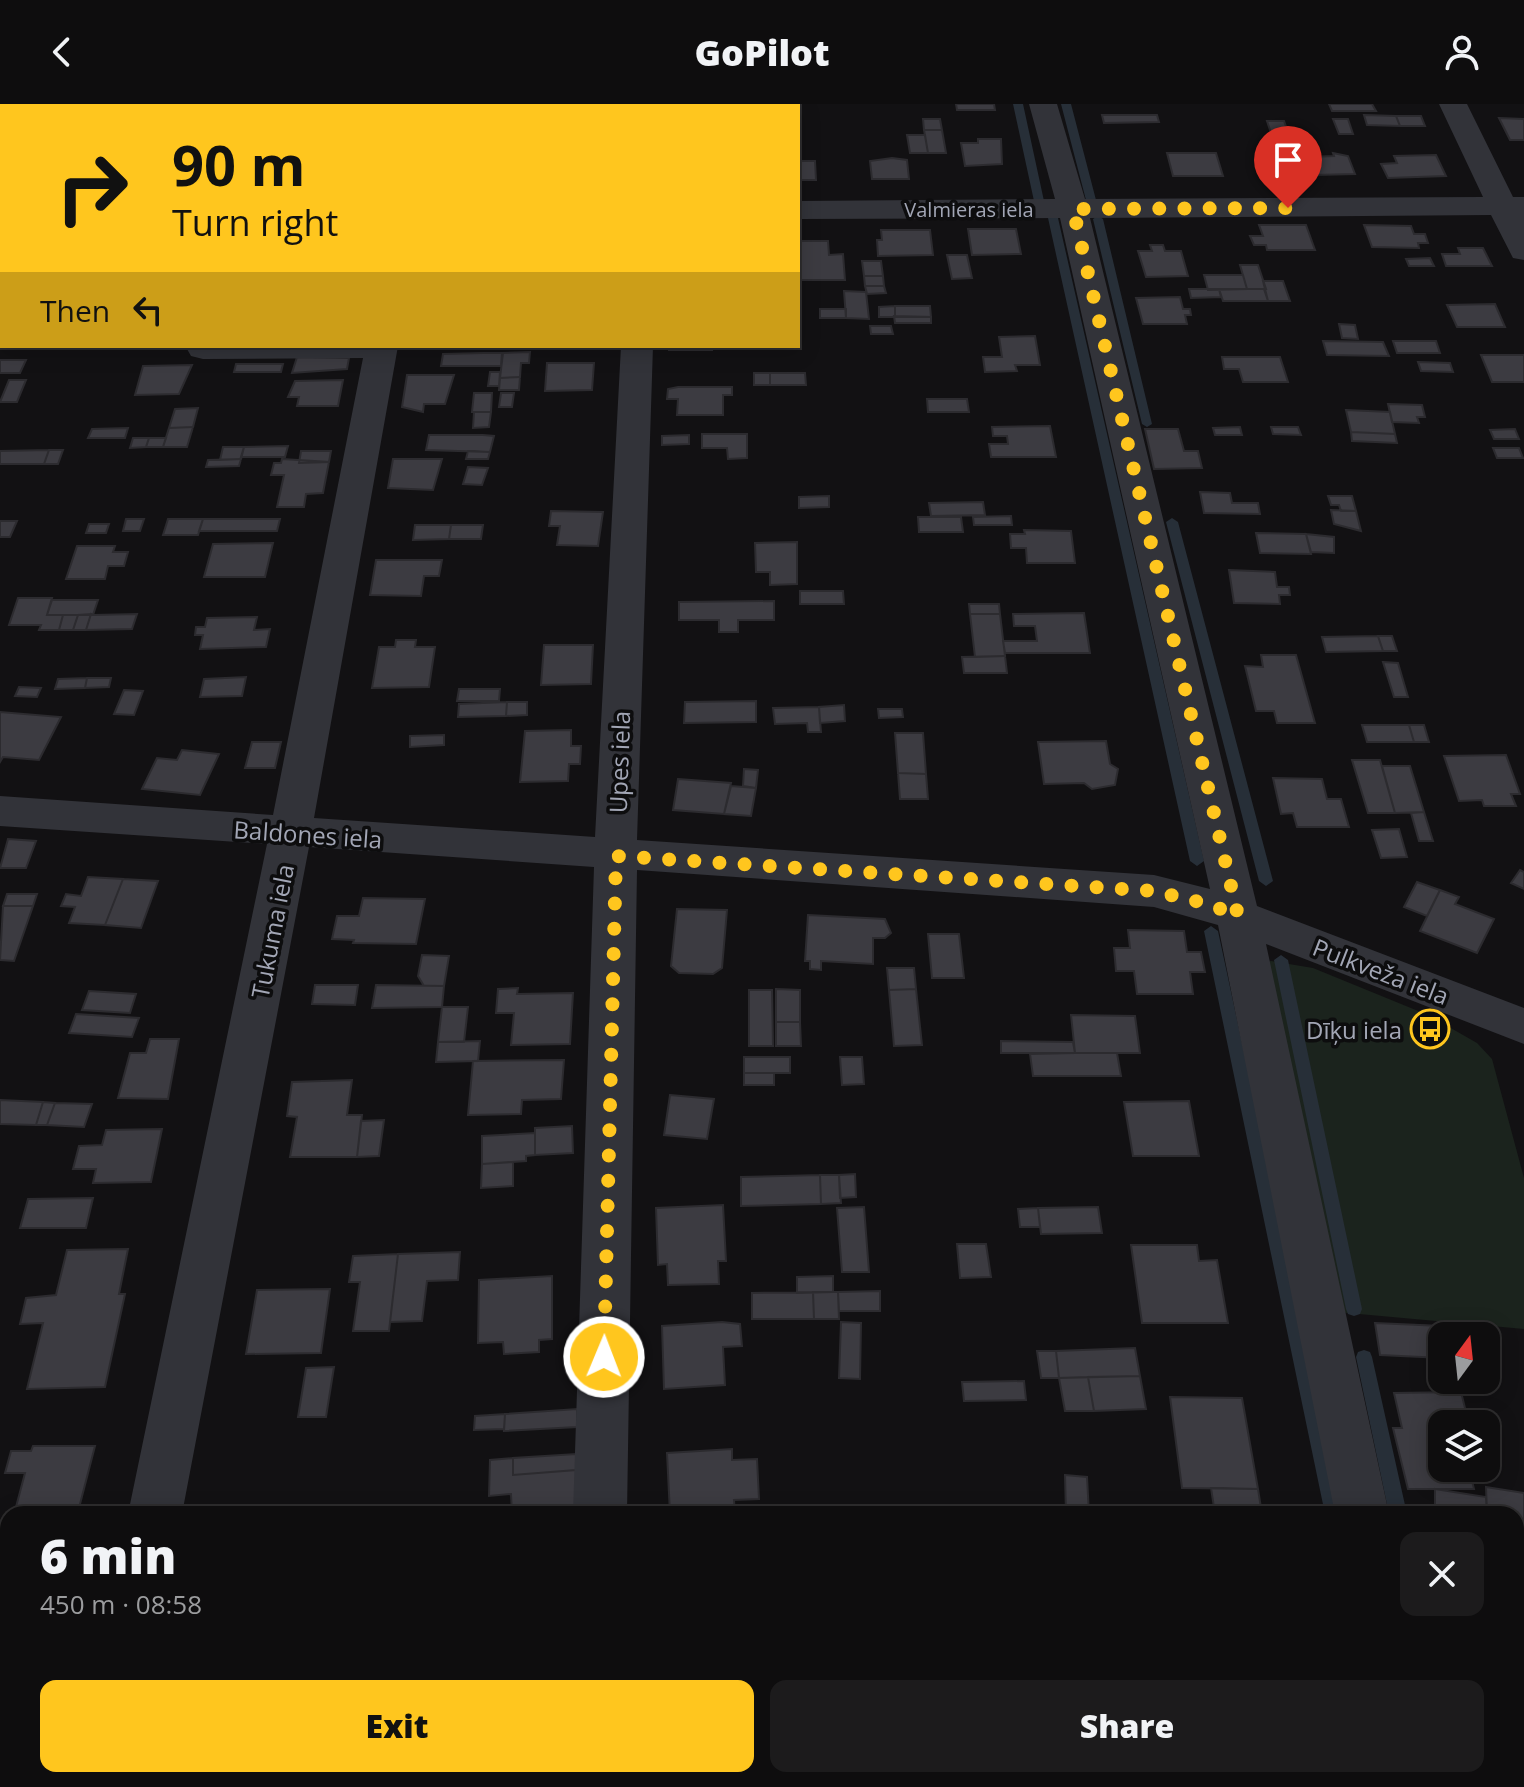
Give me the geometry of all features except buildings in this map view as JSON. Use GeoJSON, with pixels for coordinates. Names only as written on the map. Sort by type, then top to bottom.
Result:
{"type":"FeatureCollection","features":[{"type":"Feature","properties":{"kind":"street"},"geometry":{"type":"LineString","coordinates":[[1043,104],[1073,209],[1238,916],[1360,1506]]}},
{"type":"Feature","properties":{"kind":"street"},"geometry":{"type":"LineString","coordinates":[[1453,104],[1513,206],[1524,251]]}},
{"type":"Feature","properties":{"kind":"street","name":"Valmieras iela"},"geometry":{"type":"LineString","coordinates":[[800,210],[1513,206]]}},
{"type":"Feature","properties":{"kind":"street"},"geometry":{"type":"LineString","coordinates":[[203,349],[292,348]]}},
{"type":"Feature","properties":{"kind":"street","name":"Tukuma iela"},"geometry":{"type":"LineString","coordinates":[[157,1506],[291,832],[382,348]]}},
{"type":"Feature","properties":{"kind":"street","name":"Upes iela"},"geometry":{"type":"LineString","coordinates":[[600,1506],[616,856],[637,348]]}},
{"type":"Feature","properties":{"kind":"street","name":"Baldones iela"},"geometry":{"type":"LineString","coordinates":[[0,811],[1154,891],[1208,904],[1238,916]]}},
{"type":"Feature","properties":{"kind":"street","name":"Pulkveža iela"},"geometry":{"type":"LineString","coordinates":[[1238,916],[1524,1027]]}},
{"type":"Feature","properties":{"kind":"shaded area"},"geometry":{"type":"Polygon","coordinates":[[[1271,961],[1313,968],[1428,1015],[1477,1043],[1492,1059],[1524,1178],[1524,1329],[1500,1327],[1500,1322],[1447,1322],[1337,1312],[1265,963],[1271,961]]]}},
{"type":"Feature","properties":{"kind":"waterway"},"geometry":{"type":"LineString","coordinates":[[1018,104],[1039,201]]}},
{"type":"Feature","properties":{"kind":"waterway"},"geometry":{"type":"LineString","coordinates":[[1066,104],[1091,200]]}},
{"type":"Feature","properties":{"kind":"waterway"},"geometry":{"type":"LineString","coordinates":[[1053,218],[1197,861]]}},
{"type":"Feature","properties":{"kind":"waterway"},"geometry":{"type":"LineString","coordinates":[[1098,219],[1147,424]]}},
{"type":"Feature","properties":{"kind":"waterway"},"geometry":{"type":"LineString","coordinates":[[1172,522],[1266,881]]}},
{"type":"Feature","properties":{"kind":"waterway"},"geometry":{"type":"LineString","coordinates":[[1211,931],[1332,1506]]}},
{"type":"Feature","properties":{"kind":"waterway"},"geometry":{"type":"LineString","coordinates":[[1281,960],[1354,1309]]}},
{"type":"Feature","properties":{"kind":"waterway"},"geometry":{"type":"LineString","coordinates":[[1364,1357],[1396,1506]]}},
{"type":"Feature","properties":{"kind":"place","name":"Dīķu iela"},"geometry":{"type":"Point","coordinates":[1430,1029]}},
{"type":"Feature","properties":{"kind":"route"},"geometry":{"type":"LineString","coordinates":[[604,1357],[616,856],[1154,891],[1208,904],[1238,916],[1073,209],[1288,208]]}}]}
